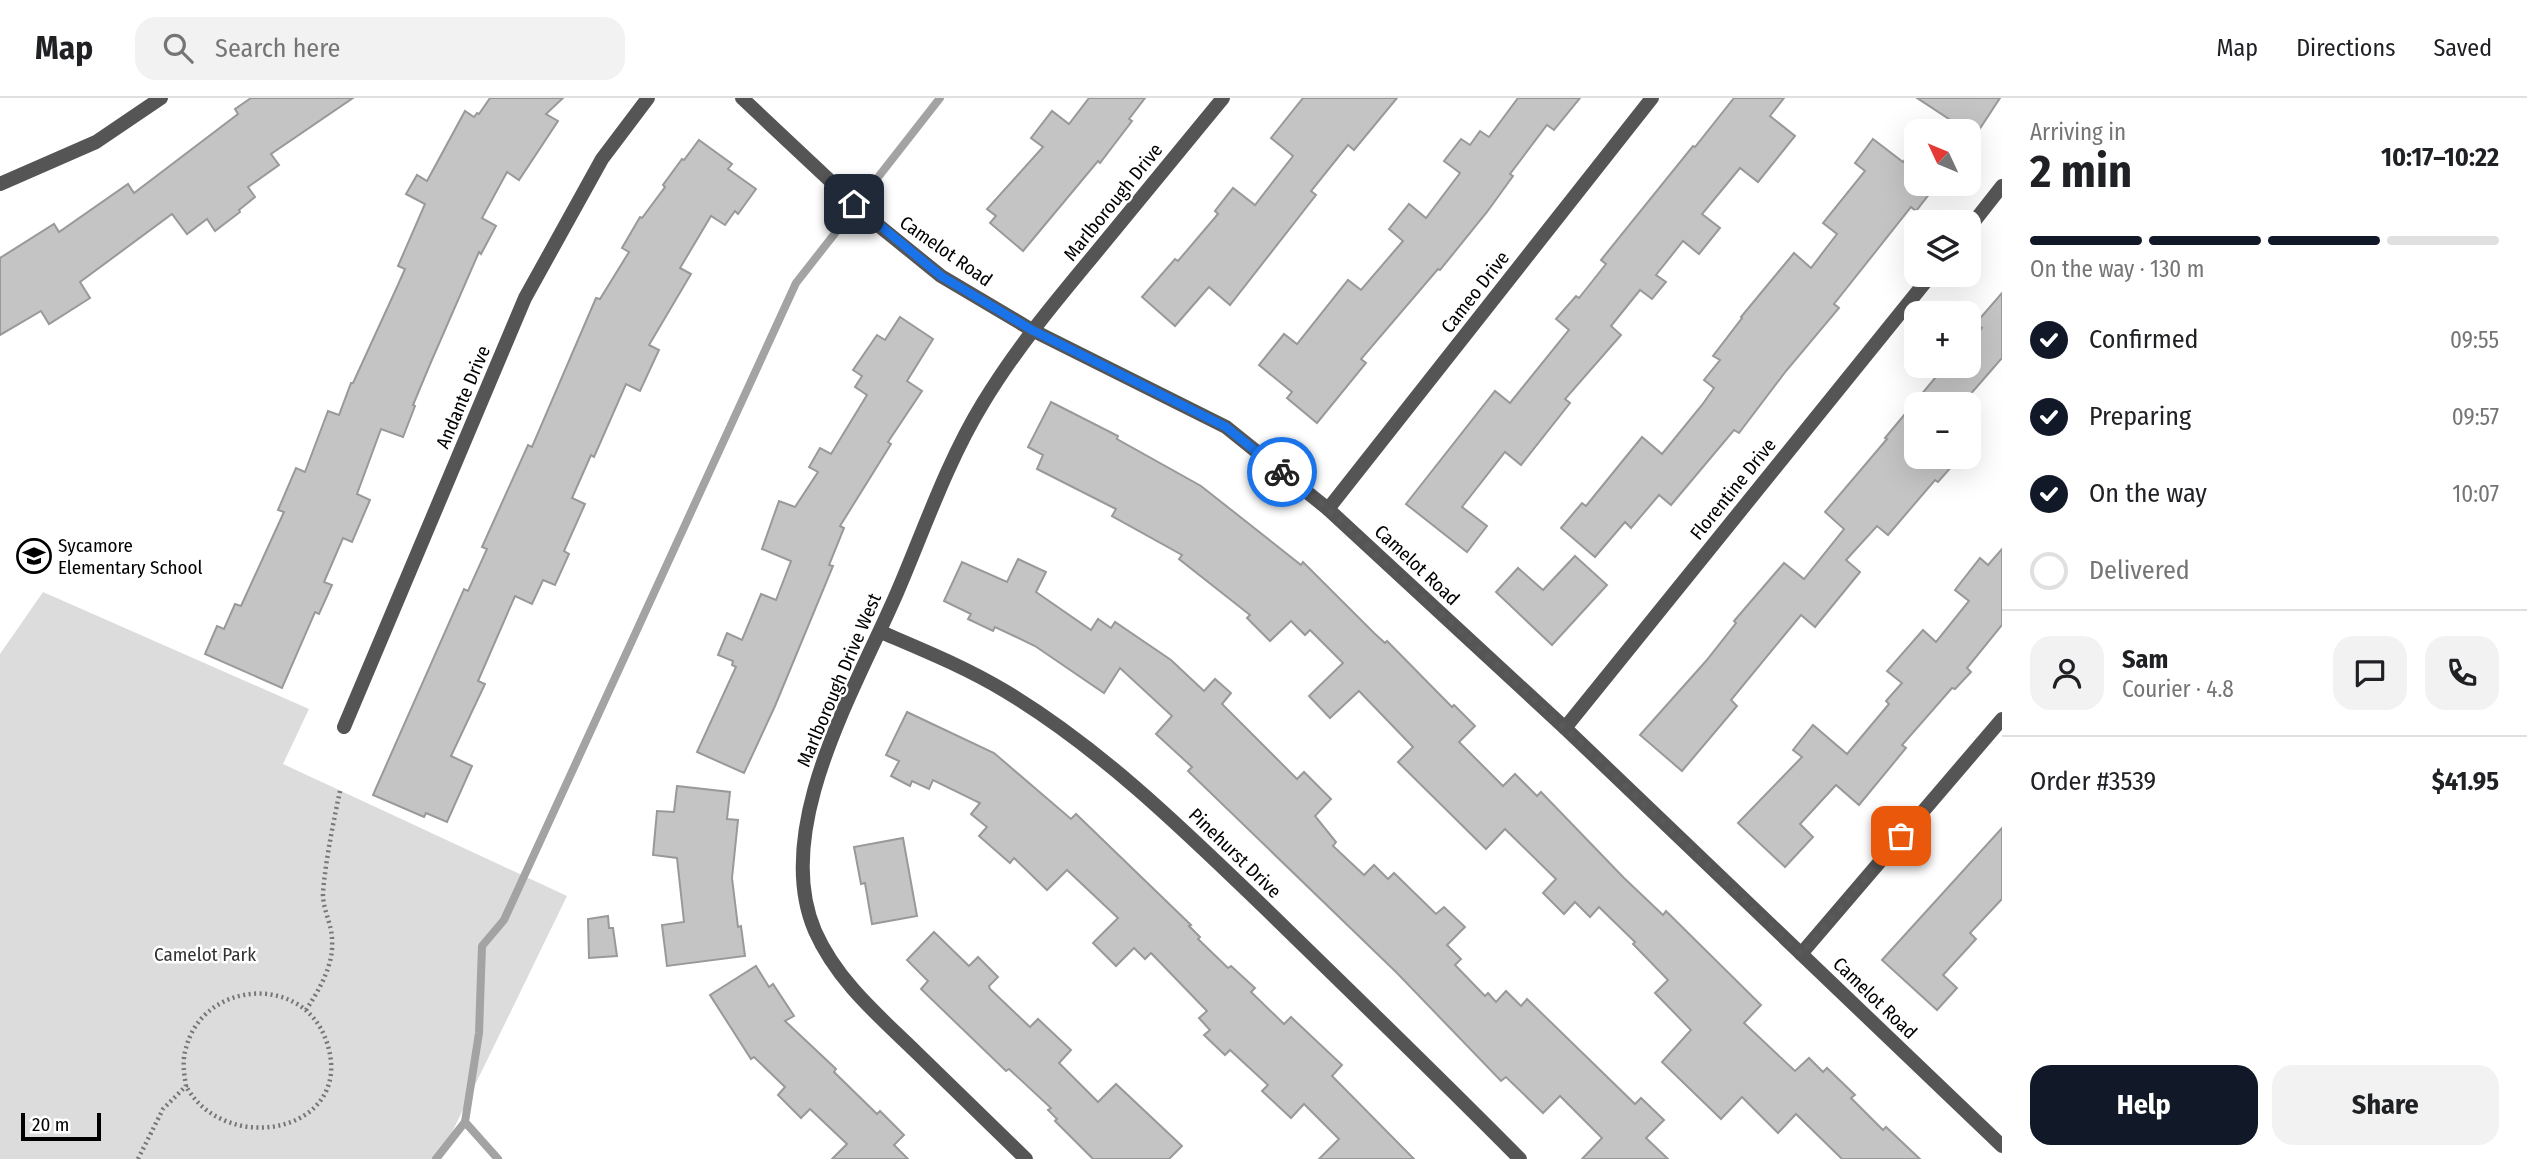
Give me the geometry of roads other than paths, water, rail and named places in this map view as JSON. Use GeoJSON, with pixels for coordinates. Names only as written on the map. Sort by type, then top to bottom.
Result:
{"type":"FeatureCollection","features":[{"type":"Feature","properties":{"kind":"street"},"geometry":{"type":"LineString","coordinates":[[0,184],[96,142],[161,98]]}},
{"type":"Feature","properties":{"kind":"street","name":"Andante Drive"},"geometry":{"type":"LineString","coordinates":[[344,727],[525,298],[602,159],[648,98]]}},
{"type":"Feature","properties":{"kind":"street","name":"Camelot Road"},"geometry":{"type":"LineString","coordinates":[[742,98],[873,221],[941,276],[1032,330],[1226,427],[1328,509],[1565,728],[2002,1146]]}},
{"type":"Feature","properties":{"kind":"street","name":"Marlborough Drive"},"geometry":{"type":"LineString","coordinates":[[1032,330],[1223,98]]}},
{"type":"Feature","properties":{"kind":"street","name":"Cameo Drive"},"geometry":{"type":"LineString","coordinates":[[1328,509],[1652,98]]}},
{"type":"Feature","properties":{"kind":"street"},"geometry":{"type":"LineString","coordinates":[[1981,213],[2002,186]]}},
{"type":"Feature","properties":{"kind":"street","name":"Florentine Drive"},"geometry":{"type":"LineString","coordinates":[[1565,728],[1921,287]]}},
{"type":"Feature","properties":{"kind":"street","name":"Marlborough Drive West"},"geometry":{"type":"LineString","coordinates":[[1026,1159],[853,991],[828,956],[814,930],[806,898],[803,866],[805,837],[817,779],[834,733],[881,632],[957,452],[982,404],[1032,330]]}},
{"type":"Feature","properties":{"kind":"street","name":"Pinehurst Drive"},"geometry":{"type":"LineString","coordinates":[[881,632],[956,664],[1006,692],[1097,755],[1198,844],[1422,1060],[1520,1159]]}},
{"type":"Feature","properties":{"kind":"street"},"geometry":{"type":"LineString","coordinates":[[1801,954],[2002,719]]}},
{"type":"Feature","properties":{"kind":"waterway"},"geometry":{"type":"LineString","coordinates":[[879,176],[940,98]]}},
{"type":"Feature","properties":{"kind":"waterway"},"geometry":{"type":"LineString","coordinates":[[498,1159],[465,1122],[479,1033],[482,946],[504,920],[796,283],[836,232]]}},
{"type":"Feature","properties":{"kind":"waterway"},"geometry":{"type":"LineString","coordinates":[[436,1159],[465,1122]]}},
{"type":"Feature","properties":{"kind":"place","name":"Sycamore Elementary School"},"geometry":{"type":"Point","coordinates":[34,556]}},
{"type":"Feature","properties":{"kind":"park label","name":"Camelot Park"},"geometry":{"type":"Point","coordinates":[205,954]}}]}
